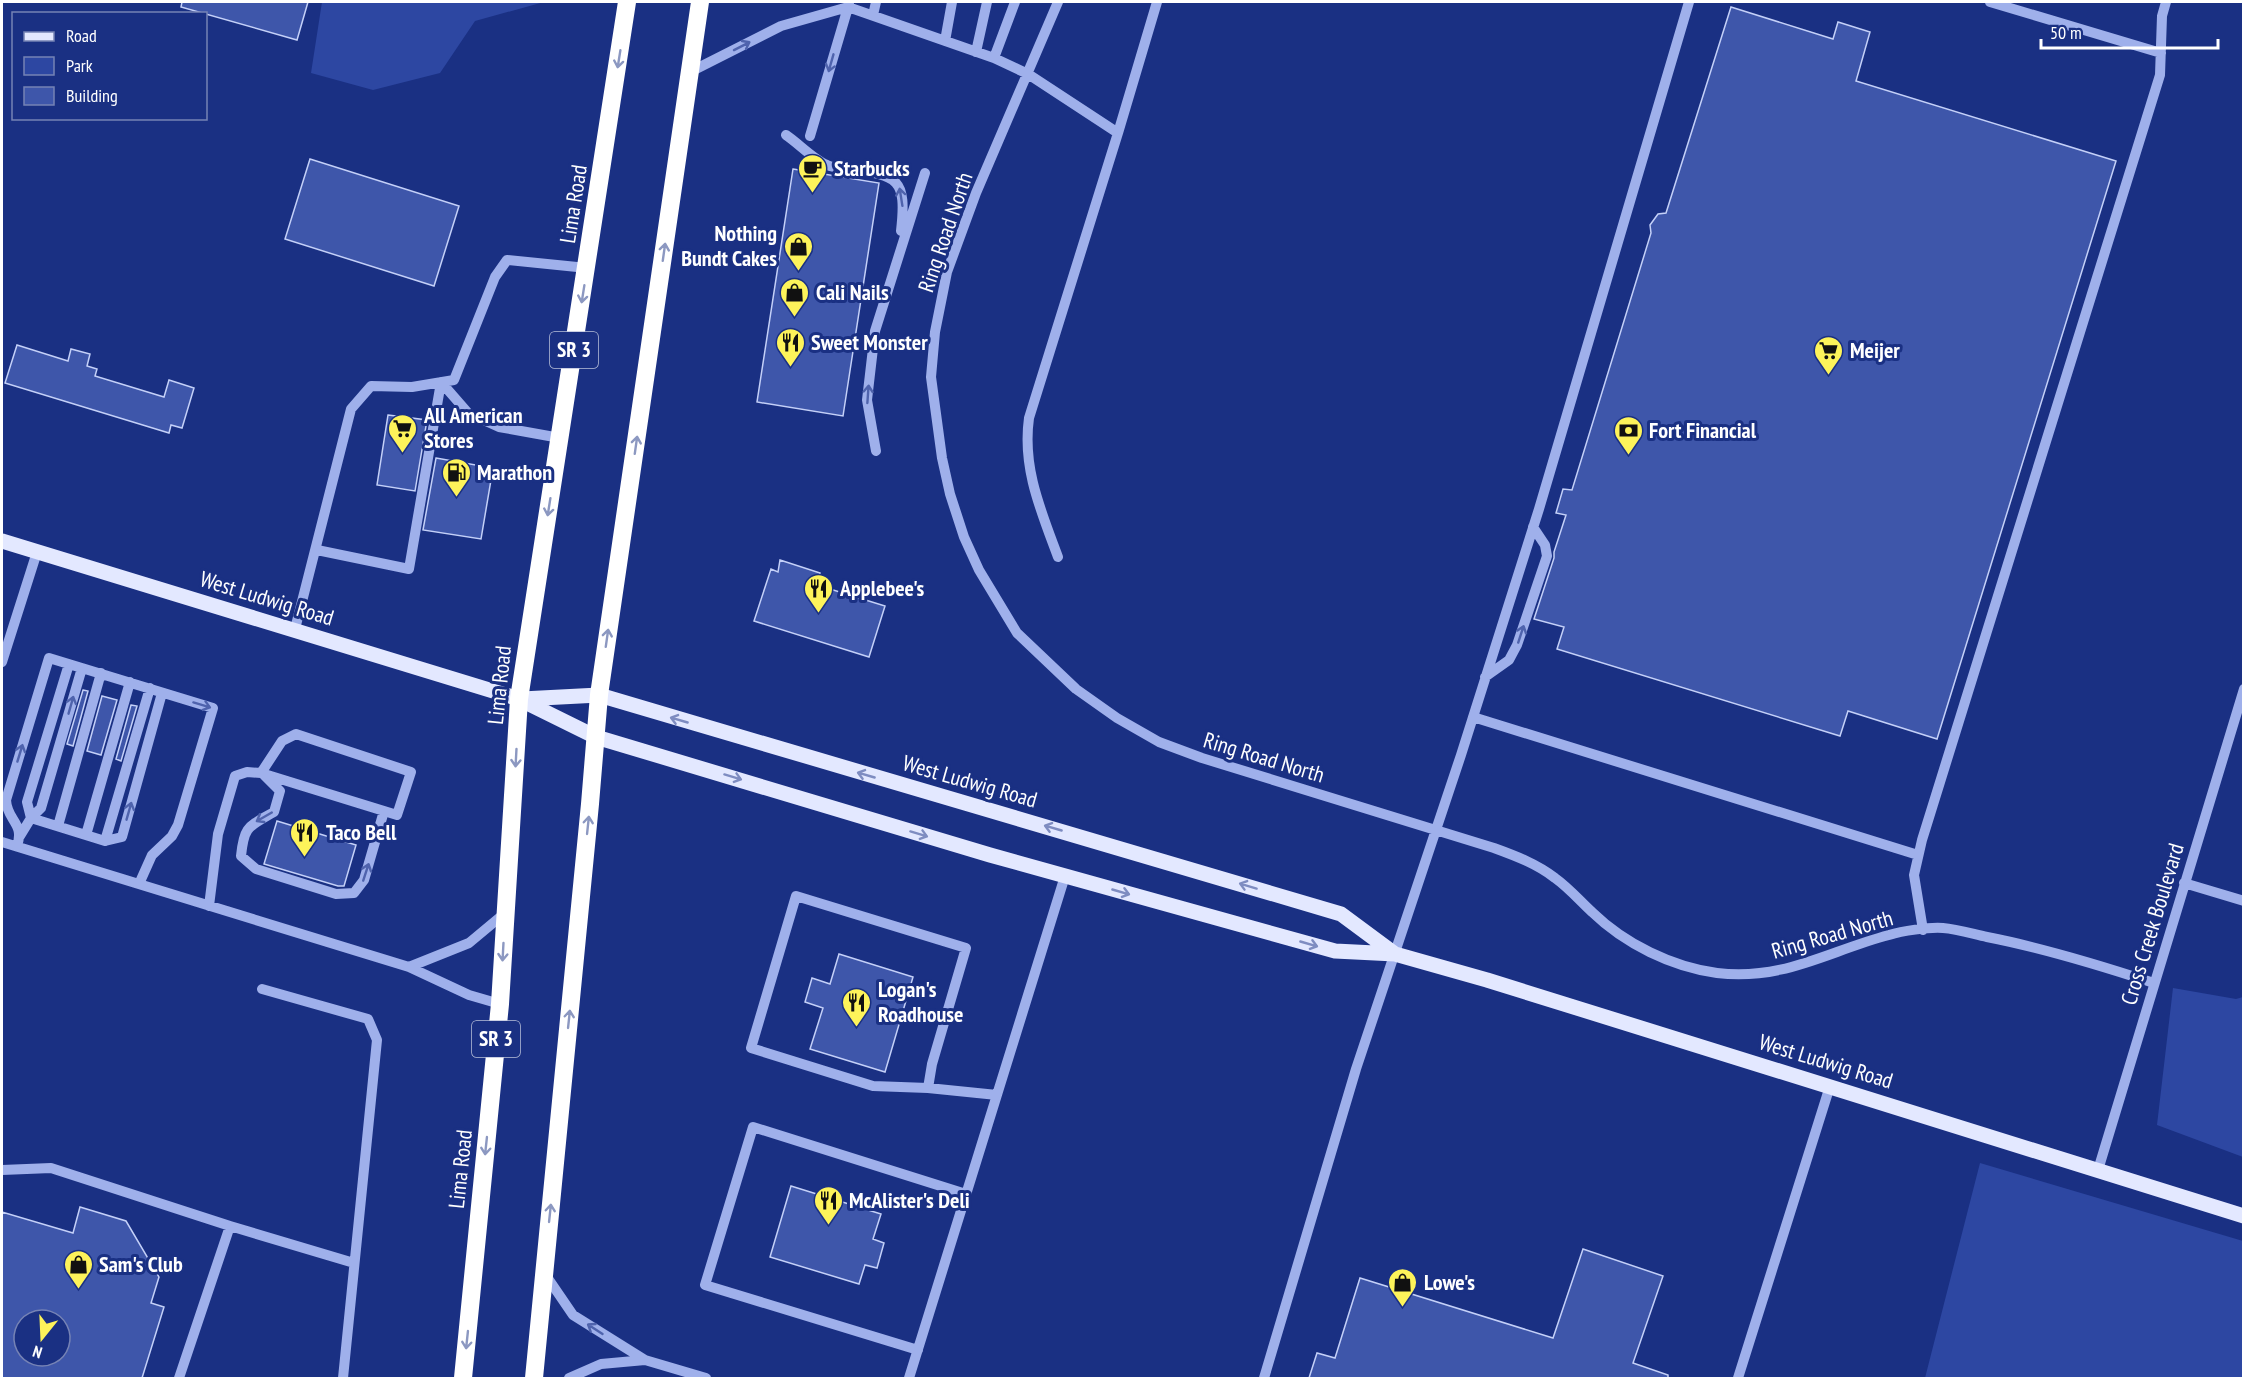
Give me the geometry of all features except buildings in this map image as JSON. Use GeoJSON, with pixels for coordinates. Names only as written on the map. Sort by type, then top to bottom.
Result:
{"type":"FeatureCollection","features":[{"type":"Feature","properties":{"kind":"highway","name":"Lima Road"},"geometry":{"type":"LineString","coordinates":[[463,1378],[500,1004],[519,699],[627,2]]}},
{"type":"Feature","properties":{"kind":"highway"},"geometry":{"type":"LineString","coordinates":[[534,1378],[599,696],[700,2]]}},
{"type":"Feature","properties":{"kind":"main road","name":"West Ludwig Road"},"geometry":{"type":"LineString","coordinates":[[2,541],[519,699],[596,737],[1065,876],[1335,951],[1395,954],[1830,1086],[2244,1216]]}},
{"type":"Feature","properties":{"kind":"main road","name":"West Ludwig Road"},"geometry":{"type":"LineString","coordinates":[[519,699],[599,696],[1341,914],[1395,954]]}},
{"type":"Feature","properties":{"kind":"street"},"geometry":{"type":"LineString","coordinates":[[873,15],[876,2]]}},
{"type":"Feature","properties":{"kind":"street"},"geometry":{"type":"LineString","coordinates":[[945,41],[952,2]]}},
{"type":"Feature","properties":{"kind":"street"},"geometry":{"type":"LineString","coordinates":[[976,52],[987,2]]}},
{"type":"Feature","properties":{"kind":"street"},"geometry":{"type":"LineString","coordinates":[[994,58],[1015,2]]}},
{"type":"Feature","properties":{"kind":"street","name":"Ring Road North"},"geometry":{"type":"LineString","coordinates":[[1058,2],[976,193],[947,272],[935,332],[931,376],[942,458],[950,494],[964,537],[979,570],[1017,633],[1076,689],[1125,723],[1159,742],[1202,758],[1494,848],[1528,861],[1556,878],[1615,931],[1654,955],[1679,964],[1715,972],[1748,975],[1795,968],[1890,935],[1942,928],[2080,959],[2154,983]]}},
{"type":"Feature","properties":{"kind":"street"},"geometry":{"type":"LineString","coordinates":[[1058,557],[1029,473],[1026,440],[1029,418],[1157,2]]}},
{"type":"Feature","properties":{"kind":"street"},"geometry":{"type":"LineString","coordinates":[[1264,1378],[1356,1068],[1436,831],[1533,527],[1689,2]]}},
{"type":"Feature","properties":{"kind":"street"},"geometry":{"type":"LineString","coordinates":[[1990,2],[2161,53]]}},
{"type":"Feature","properties":{"kind":"street"},"geometry":{"type":"LineString","coordinates":[[1923,930],[1914,875],[1918,855],[2160,75],[2162,16],[2166,2]]}},
{"type":"Feature","properties":{"kind":"street"},"geometry":{"type":"LineString","coordinates":[[690,72],[781,26],[847,4],[994,58],[1028,74],[1118,133]]}},
{"type":"Feature","properties":{"kind":"street"},"geometry":{"type":"LineString","coordinates":[[810,136],[847,4]]}},
{"type":"Feature","properties":{"kind":"street"},"geometry":{"type":"LineString","coordinates":[[786,135],[828,166],[884,174],[893,179],[899,186],[902,196],[898,255]]}},
{"type":"Feature","properties":{"kind":"street"},"geometry":{"type":"LineString","coordinates":[[876,451],[867,400],[875,331],[925,172]]}},
{"type":"Feature","properties":{"kind":"street"},"geometry":{"type":"LineString","coordinates":[[295,629],[351,409],[372,386],[412,387],[454,380],[495,277],[507,260],[587,268]]}},
{"type":"Feature","properties":{"kind":"street"},"geometry":{"type":"LineString","coordinates":[[441,382],[468,413],[499,427],[560,438]]}},
{"type":"Feature","properties":{"kind":"street"},"geometry":{"type":"LineString","coordinates":[[316,550],[409,569],[441,382]]}},
{"type":"Feature","properties":{"kind":"street"},"geometry":{"type":"LineString","coordinates":[[1485,677],[1500,669],[1509,660],[1517,645],[1547,556],[1545,545],[1533,527]]}},
{"type":"Feature","properties":{"kind":"street"},"geometry":{"type":"LineString","coordinates":[[2,662],[36,552]]}},
{"type":"Feature","properties":{"kind":"street"},"geometry":{"type":"LineString","coordinates":[[19,841],[17,824],[6,811],[6,800],[49,658],[213,708],[178,825],[172,836],[152,855],[140,884]]}},
{"type":"Feature","properties":{"kind":"street"},"geometry":{"type":"LineString","coordinates":[[31,818],[27,802],[69,664]]}},
{"type":"Feature","properties":{"kind":"street"},"geometry":{"type":"LineString","coordinates":[[19,841],[31,818],[41,807],[82,668]]}},
{"type":"Feature","properties":{"kind":"street"},"geometry":{"type":"LineString","coordinates":[[58,826],[100,673]]}},
{"type":"Feature","properties":{"kind":"street"},"geometry":{"type":"LineString","coordinates":[[86,835],[130,682]]}},
{"type":"Feature","properties":{"kind":"street"},"geometry":{"type":"LineString","coordinates":[[105,841],[150,688]]}},
{"type":"Feature","properties":{"kind":"street","name":"Cross Creek Boulevard"},"geometry":{"type":"LineString","coordinates":[[2098,1170],[2244,689]]}},
{"type":"Feature","properties":{"kind":"street"},"geometry":{"type":"LineString","coordinates":[[31,818],[105,841],[122,837],[162,693]]}},
{"type":"Feature","properties":{"kind":"street"},"geometry":{"type":"LineString","coordinates":[[1473,717],[1918,855]]}},
{"type":"Feature","properties":{"kind":"street"},"geometry":{"type":"LineString","coordinates":[[209,906],[218,834],[235,776],[247,772],[261,773],[397,815],[411,772],[296,734],[282,741],[261,773]]}},
{"type":"Feature","properties":{"kind":"street"},"geometry":{"type":"LineString","coordinates":[[261,773],[280,791],[274,812],[249,826],[243,837],[241,856],[256,869],[267,873],[336,894],[354,893],[364,880],[384,812]]}},
{"type":"Feature","properties":{"kind":"street"},"geometry":{"type":"LineString","coordinates":[[2,842],[19,841],[140,884],[409,968],[469,995],[500,1004]]}},
{"type":"Feature","properties":{"kind":"street"},"geometry":{"type":"LineString","coordinates":[[909,1378],[1065,876]]}},
{"type":"Feature","properties":{"kind":"street"},"geometry":{"type":"LineString","coordinates":[[2184,883],[2244,901]]}},
{"type":"Feature","properties":{"kind":"street"},"geometry":{"type":"LineString","coordinates":[[928,1088],[932,1064],[966,948],[796,896],[751,1048],[873,1086],[928,1088],[997,1095]]}},
{"type":"Feature","properties":{"kind":"street"},"geometry":{"type":"LineString","coordinates":[[409,968],[469,943],[505,913]]}},
{"type":"Feature","properties":{"kind":"street"},"geometry":{"type":"LineString","coordinates":[[262,989],[368,1019],[377,1040],[343,1378]]}},
{"type":"Feature","properties":{"kind":"street"},"geometry":{"type":"LineString","coordinates":[[1738,1378],[1830,1086]]}},
{"type":"Feature","properties":{"kind":"street"},"geometry":{"type":"LineString","coordinates":[[918,1350],[705,1285],[753,1127],[966,1194]]}},
{"type":"Feature","properties":{"kind":"street"},"geometry":{"type":"LineString","coordinates":[[2,1170],[51,1168],[354,1263]]}},
{"type":"Feature","properties":{"kind":"street"},"geometry":{"type":"LineString","coordinates":[[179,1378],[230,1226]]}},
{"type":"Feature","properties":{"kind":"street"},"geometry":{"type":"LineString","coordinates":[[544,1271],[573,1315],[645,1360],[706,1378]]}},
{"type":"Feature","properties":{"kind":"street"},"geometry":{"type":"LineString","coordinates":[[569,1378],[601,1364],[645,1360]]}},
{"type":"Feature","properties":{"kind":"green space"},"geometry":{"type":"Polygon","coordinates":[[[322,2],[544,2],[475,21],[440,73],[373,90],[311,73],[322,2]]]}},
{"type":"Feature","properties":{"kind":"green space"},"geometry":{"type":"Polygon","coordinates":[[[2173,988],[2236,999],[2243,997],[2243,1157],[2157,1125],[2173,988]]]}},
{"type":"Feature","properties":{"kind":"green space"},"geometry":{"type":"Polygon","coordinates":[[[1980,1163],[2243,1241],[2243,1378],[1925,1378],[1980,1163]]]}},
{"type":"Feature","properties":{"kind":"place","name":"Starbucks"},"geometry":{"type":"Point","coordinates":[813,194]}},
{"type":"Feature","properties":{"kind":"place","name":"Nothing Bundt Cakes"},"geometry":{"type":"Point","coordinates":[798,272]}},
{"type":"Feature","properties":{"kind":"place","name":"Cali Nails"},"geometry":{"type":"Point","coordinates":[795,318]}},
{"type":"Feature","properties":{"kind":"place","name":"Sweet Monster"},"geometry":{"type":"Point","coordinates":[790,368]}},
{"type":"Feature","properties":{"kind":"place","name":"Meijer"},"geometry":{"type":"Point","coordinates":[1829,376]}},
{"type":"Feature","properties":{"kind":"place","name":"All American Stores"},"geometry":{"type":"Point","coordinates":[403,454]}},
{"type":"Feature","properties":{"kind":"place","name":"Fort Financial"},"geometry":{"type":"Point","coordinates":[1628,456]}},
{"type":"Feature","properties":{"kind":"place","name":"Marathon"},"geometry":{"type":"Point","coordinates":[456,498]}},
{"type":"Feature","properties":{"kind":"place","name":"Applebee's"},"geometry":{"type":"Point","coordinates":[819,614]}},
{"type":"Feature","properties":{"kind":"place","name":"Taco Bell"},"geometry":{"type":"Point","coordinates":[305,858]}},
{"type":"Feature","properties":{"kind":"place","name":"Logan's Roadhouse"},"geometry":{"type":"Point","coordinates":[857,1028]}},
{"type":"Feature","properties":{"kind":"place","name":"McAlister's Deli"},"geometry":{"type":"Point","coordinates":[828,1226]}},
{"type":"Feature","properties":{"kind":"place","name":"Sam's Club"},"geometry":{"type":"Point","coordinates":[78,1290]}},
{"type":"Feature","properties":{"kind":"place","name":"Lowe's"},"geometry":{"type":"Point","coordinates":[1403,1308]}}]}
